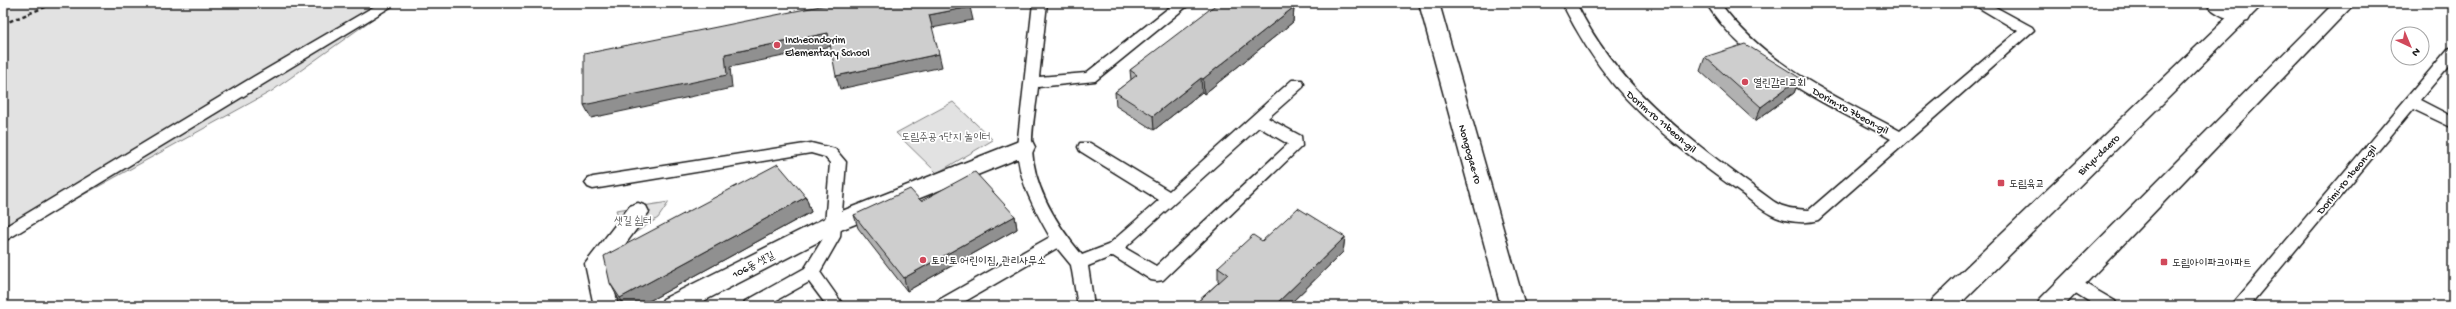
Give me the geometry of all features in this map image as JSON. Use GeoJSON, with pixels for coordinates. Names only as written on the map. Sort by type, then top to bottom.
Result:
{"type":"FeatureCollection","features":[{"type":"Feature","properties":{"kind":"main road","name":"Nongogae-ro"},"geometry":{"type":"LineString","coordinates":[[1429,3],[1513,306]]}},
{"type":"Feature","properties":{"kind":"main road"},"geometry":{"type":"LineString","coordinates":[[2216,3],[2248,9]]}},
{"type":"Feature","properties":{"kind":"main road"},"geometry":{"type":"LineString","coordinates":[[2049,306],[2345,3]]}},
{"type":"Feature","properties":{"kind":"main road","name":"Biryu-daero"},"geometry":{"type":"LineString","coordinates":[[1942,306],[2248,9]]}},
{"type":"Feature","properties":{"kind":"main road","name":"106동 샛길"},"geometry":{"type":"LineString","coordinates":[[672,306],[835,223],[1024,147]]}},
{"type":"Feature","properties":{"kind":"main road"},"geometry":{"type":"LineString","coordinates":[[606,306],[597,264],[638,212]]}},
{"type":"Feature","properties":{"kind":"lane"},"geometry":{"type":"LineString","coordinates":[[3,236],[258,80],[390,3]]}},
{"type":"Feature","properties":{"kind":"lane"},"geometry":{"type":"LineString","coordinates":[[1040,3],[1024,147],[1026,170],[1039,203],[1059,239],[1080,263],[1086,306]]}},
{"type":"Feature","properties":{"kind":"lane"},"geometry":{"type":"LineString","coordinates":[[1032,83],[1090,78],[1184,3]]}},
{"type":"Feature","properties":{"kind":"lane","name":"Dorim-ro 11beon-gil"},"geometry":{"type":"LineString","coordinates":[[1569,3],[1599,54],[1621,85],[1671,130],[1726,175],[1782,213]]}},
{"type":"Feature","properties":{"kind":"lane","name":"Dorim-ro 7beon-gil"},"geometry":{"type":"LineString","coordinates":[[1713,3],[1741,38],[1765,59],[1803,83],[1902,138]]}},
{"type":"Feature","properties":{"kind":"lane","name":"Dorim-ro 7beon-gil"},"geometry":{"type":"LineString","coordinates":[[1782,213],[1812,216],[2027,30],[1978,3]]}},
{"type":"Feature","properties":{"kind":"lane","name":"Dorimi-ro 1beon-gil"},"geometry":{"type":"LineString","coordinates":[[2239,306],[2453,52]]}},
{"type":"Feature","properties":{"kind":"lane"},"geometry":{"type":"LineString","coordinates":[[1080,263],[1114,249],[1259,120],[1297,84]]}},
{"type":"Feature","properties":{"kind":"lane"},"geometry":{"type":"LineString","coordinates":[[2411,102],[2453,123]]}},
{"type":"Feature","properties":{"kind":"lane"},"geometry":{"type":"LineString","coordinates":[[1114,249],[1157,275],[1295,146],[1296,140],[1259,120]]}},
{"type":"Feature","properties":{"kind":"lane"},"geometry":{"type":"LineString","coordinates":[[1086,147],[1170,199]]}},
{"type":"Feature","properties":{"kind":"lane"},"geometry":{"type":"LineString","coordinates":[[593,183],[811,148],[830,153],[838,162],[835,223],[832,237],[810,273],[752,306]]}},
{"type":"Feature","properties":{"kind":"lane"},"geometry":{"type":"LineString","coordinates":[[943,306],[1059,239]]}},
{"type":"Feature","properties":{"kind":"lane"},"geometry":{"type":"LineString","coordinates":[[810,273],[836,306]]}},
{"type":"Feature","properties":{"kind":"lane"},"geometry":{"type":"LineString","coordinates":[[2072,282],[2109,306]]}},
{"type":"Feature","properties":{"kind":"path"},"geometry":{"type":"LineString","coordinates":[[3,24],[55,3]]}},
{"type":"Feature","properties":{"kind":"green space"},"geometry":{"type":"Polygon","coordinates":[[[3,3],[395,3],[272,91],[3,239],[3,3]]]}},
{"type":"Feature","properties":{"kind":"green space","name":"도림주공 1단지 놀이터"},"geometry":{"type":"Polygon","coordinates":[[[953,102],[993,140],[937,173],[896,133],[953,102]]]}},
{"type":"Feature","properties":{"kind":"green space","name":"샛길 쉼터"},"geometry":{"type":"Polygon","coordinates":[[[669,202],[658,218],[627,238],[616,210],[669,202]]]}},
{"type":"Feature","properties":{"kind":"building"},"geometry":{"type":"Polygon","coordinates":[[[835,3],[969,3],[970,7],[929,15],[939,54],[836,76],[828,33],[725,54],[727,75],[584,105],[584,54],[835,3]]]}},
{"type":"Feature","properties":{"kind":"building"},"geometry":{"type":"Polygon","coordinates":[[[1218,3],[1226,3],[1232,7],[1237,3],[1287,3],[1294,7],[1203,79],[1201,78],[1153,116],[1115,92],[1137,75],[1130,70],[1218,3]]]}},
{"type":"Feature","properties":{"kind":"building"},"geometry":{"type":"Polygon","coordinates":[[[1745,44],[1800,78],[1761,107],[1705,57],[1745,44]]]}},
{"type":"Feature","properties":{"kind":"building"},"geometry":{"type":"Polygon","coordinates":[[[778,164],[806,197],[620,298],[610,283],[604,256],[778,164]]]}},
{"type":"Feature","properties":{"kind":"building","name":"토마토 어린이집, 관리사무소"},"geometry":{"type":"Polygon","coordinates":[[[975,172],[1015,216],[904,278],[854,215],[910,189],[921,201],[975,172]]]}},
{"type":"Feature","properties":{"kind":"building"},"geometry":{"type":"Polygon","coordinates":[[[1298,208],[1345,237],[1274,306],[1193,306],[1228,274],[1218,267],[1253,235],[1262,241],[1298,208]]]}},
{"type":"Feature","properties":{"kind":"place","name":"Incheondorim Elementary School"},"geometry":{"type":"Point","coordinates":[777,45]}},
{"type":"Feature","properties":{"kind":"place","name":"열린감리교회"},"geometry":{"type":"Point","coordinates":[1745,82]}},
{"type":"Feature","properties":{"kind":"place","name":"도림육교"},"geometry":{"type":"Point","coordinates":[2001,183]}},
{"type":"Feature","properties":{"kind":"place","name":"토마토 어린이집, 관리사무소"},"geometry":{"type":"Point","coordinates":[923,260]}},
{"type":"Feature","properties":{"kind":"place","name":"도림아이파크아파트"},"geometry":{"type":"Point","coordinates":[2164,262]}}]}
